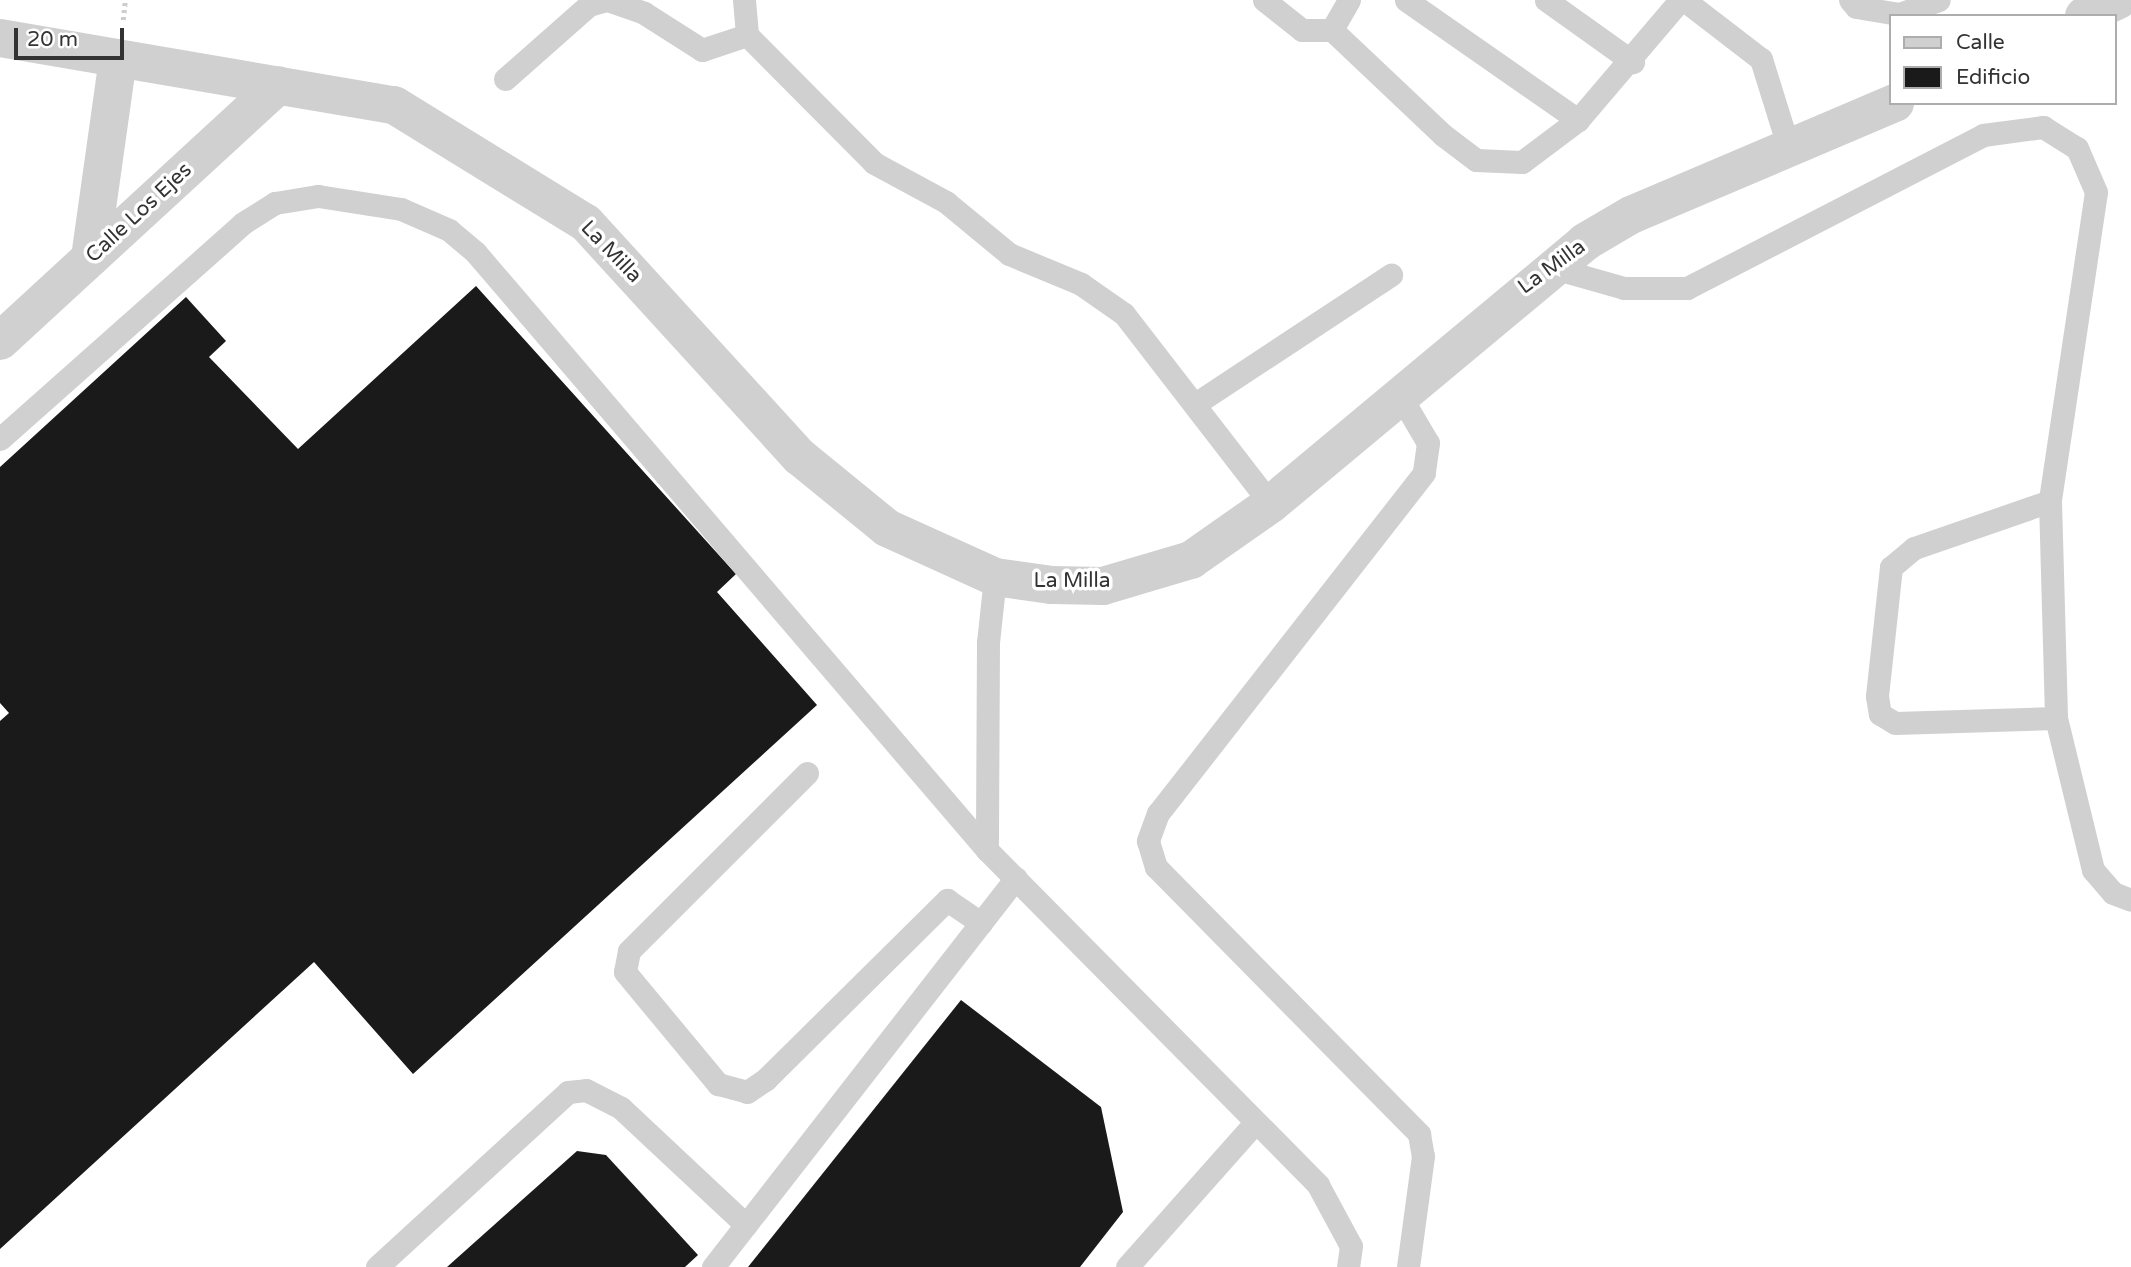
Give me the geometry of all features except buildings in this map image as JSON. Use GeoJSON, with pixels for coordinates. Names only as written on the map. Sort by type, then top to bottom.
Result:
{"type":"FeatureCollection","features":[{"type":"Feature","properties":{"kind":"street"},"geometry":{"type":"LineString","coordinates":[[2088,14],[2118,0]]}},
{"type":"Feature","properties":{"kind":"street","name":"La Milla"},"geometry":{"type":"LineString","coordinates":[[0,38],[394,105],[586,223],[800,457],[887,528],[995,577],[1102,586],[1146,576],[1191,560],[1270,503],[1398,392],[1550,267],[1631,215],[1890,105]]}},
{"type":"Feature","properties":{"kind":"street"},"geometry":{"type":"LineString","coordinates":[[90,258],[118,58]]}},
{"type":"Feature","properties":{"kind":"street","name":"Calle Los Ejes"},"geometry":{"type":"LineString","coordinates":[[0,341],[278,85]]}},
{"type":"Feature","properties":{"kind":"lane"},"geometry":{"type":"LineString","coordinates":[[505,79],[589,5],[607,0],[644,13],[702,50],[747,35]]}},
{"type":"Feature","properties":{"kind":"lane"},"geometry":{"type":"LineString","coordinates":[[744,0],[747,35],[874,163],[946,202],[1009,254],[1081,284],[1124,314],[1270,503]]}},
{"type":"Feature","properties":{"kind":"lane"},"geometry":{"type":"LineString","coordinates":[[1264,0],[1302,30],[1332,30],[1476,160],[1522,162],[1578,120],[1633,62],[1682,0],[1761,59],[1789,149]]}},
{"type":"Feature","properties":{"kind":"lane"},"geometry":{"type":"LineString","coordinates":[[1332,30],[1349,0]]}},
{"type":"Feature","properties":{"kind":"lane"},"geometry":{"type":"LineString","coordinates":[[1406,0],[1578,120]]}},
{"type":"Feature","properties":{"kind":"lane"},"geometry":{"type":"LineString","coordinates":[[1546,0],[1633,62]]}},
{"type":"Feature","properties":{"kind":"lane"},"geometry":{"type":"LineString","coordinates":[[1850,0],[1856,7],[1899,14],[1938,0]]}},
{"type":"Feature","properties":{"kind":"lane"},"geometry":{"type":"LineString","coordinates":[[1550,267],[1624,288],[1687,288],[1983,135],[2043,127],[2077,148],[2096,191],[2050,501],[2056,718],[2093,870],[2113,893],[2131,900]]}},
{"type":"Feature","properties":{"kind":"lane"},"geometry":{"type":"LineString","coordinates":[[0,439],[243,223],[275,203],[318,196],[401,209],[449,230],[476,253],[986,850],[1254,1124],[1318,1185],[1351,1246],[1348,1267]]}},
{"type":"Feature","properties":{"kind":"lane"},"geometry":{"type":"LineString","coordinates":[[1195,404],[1391,275]]}},
{"type":"Feature","properties":{"kind":"lane"},"geometry":{"type":"LineString","coordinates":[[1398,392],[1428,443],[1424,473],[1158,813],[1148,841],[1156,867],[1419,1134],[1423,1156],[1408,1267]]}},
{"type":"Feature","properties":{"kind":"lane"},"geometry":{"type":"LineString","coordinates":[[2050,501],[1914,548],[1891,567],[1877,696],[1880,714],[1895,723],[2056,718]]}},
{"type":"Feature","properties":{"kind":"lane"},"geometry":{"type":"LineString","coordinates":[[986,850],[988,642],[995,577]]}},
{"type":"Feature","properties":{"kind":"lane"},"geometry":{"type":"LineString","coordinates":[[807,773],[629,951],[625,972],[718,1084],[747,1092],[766,1079],[947,900],[981,923]]}},
{"type":"Feature","properties":{"kind":"lane"},"geometry":{"type":"LineString","coordinates":[[713,1267],[1016,878]]}},
{"type":"Feature","properties":{"kind":"lane"},"geometry":{"type":"LineString","coordinates":[[377,1267],[568,1092],[586,1090],[621,1108],[746,1224]]}},
{"type":"Feature","properties":{"kind":"lane"},"geometry":{"type":"LineString","coordinates":[[1127,1267],[1254,1124]]}}]}
